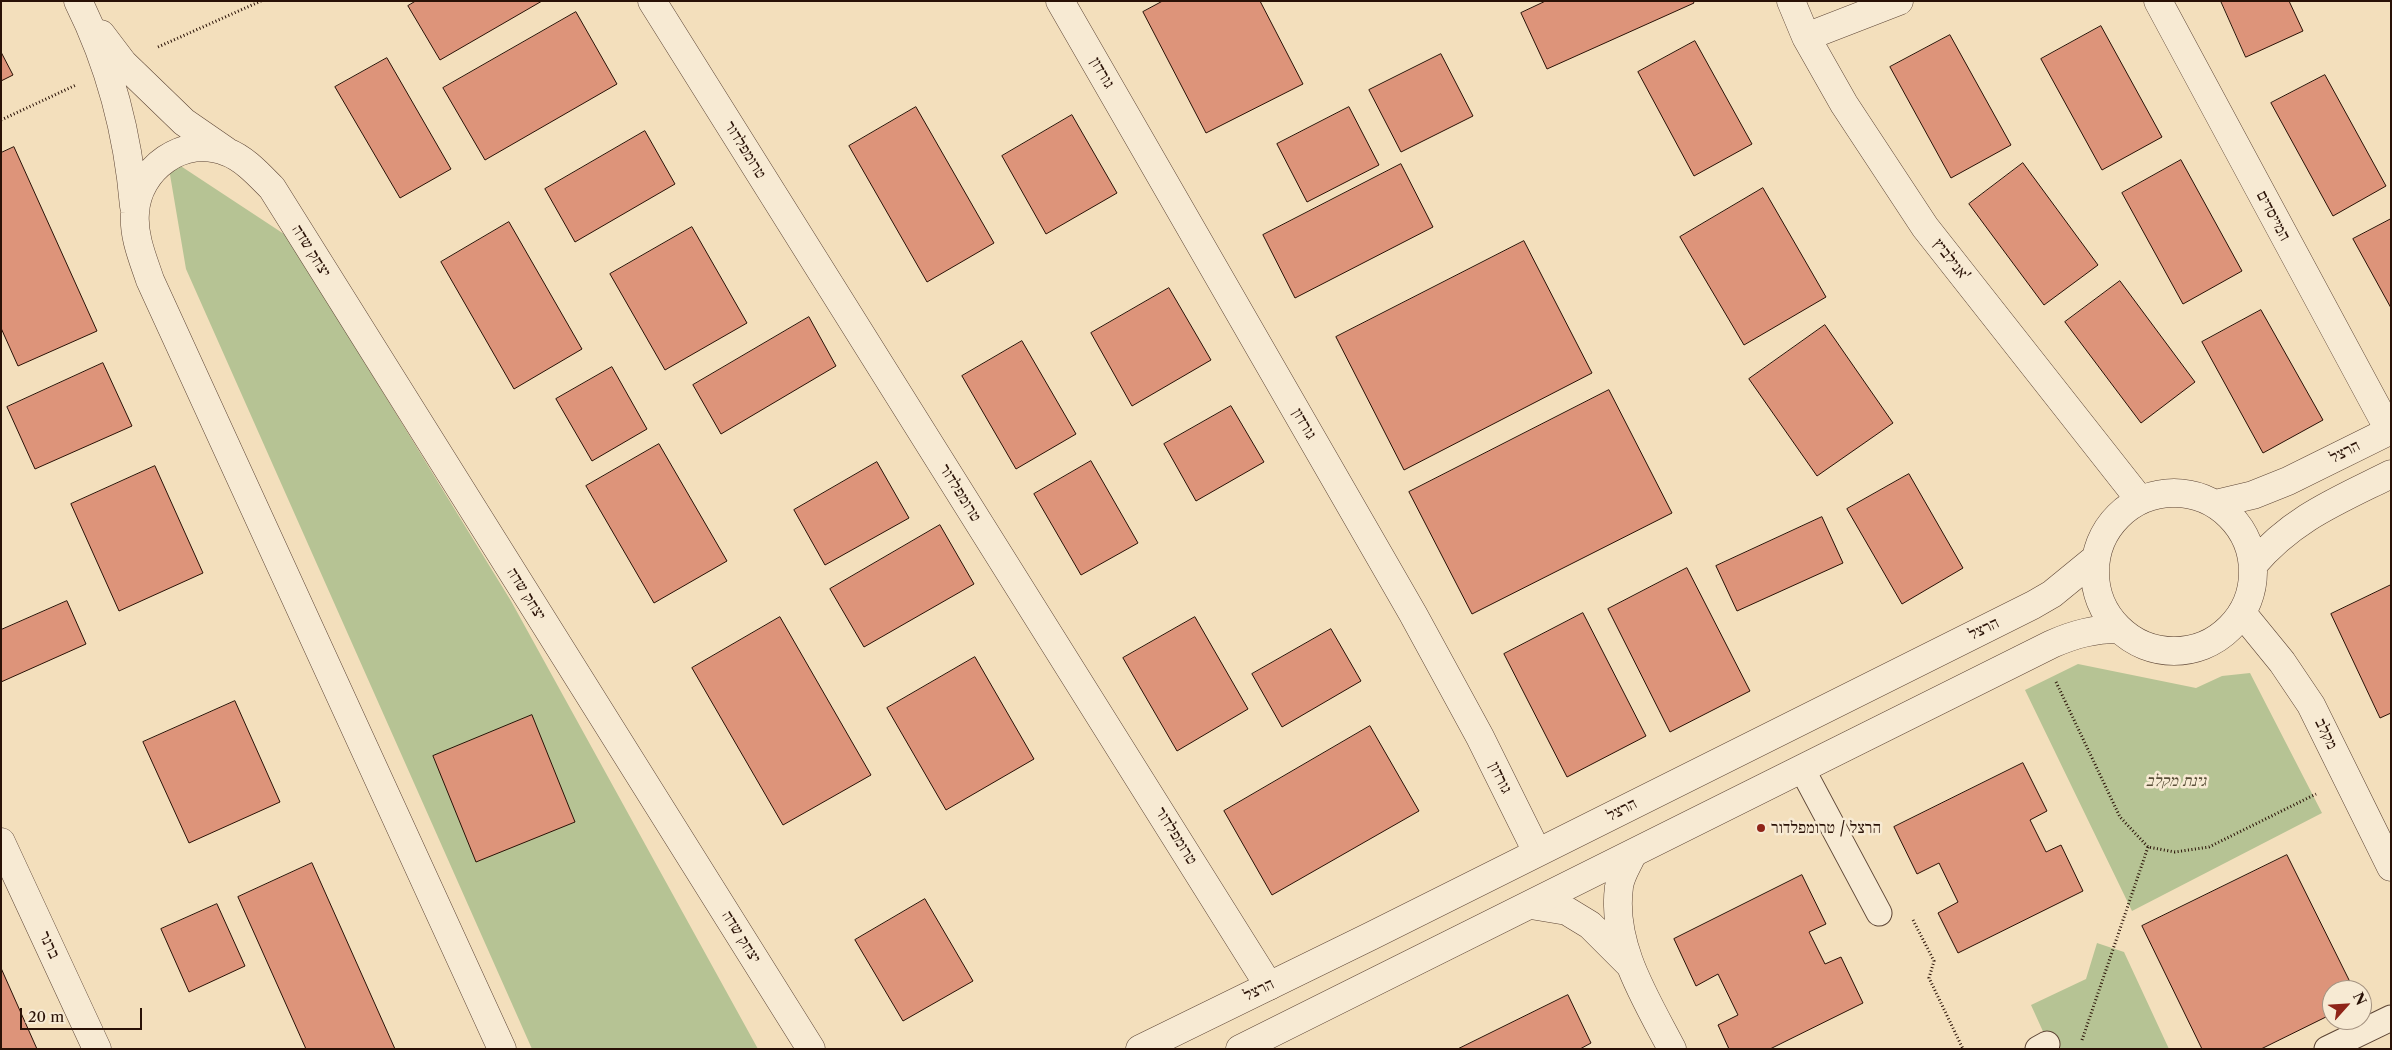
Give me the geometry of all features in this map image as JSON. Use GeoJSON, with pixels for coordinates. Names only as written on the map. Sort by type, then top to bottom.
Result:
{"type":"FeatureCollection","features":[{"type":"Feature","properties":{"kind":"street","name":"טרומפלדור"},"geometry":{"type":"LineString","coordinates":[[652,1],[1269,986]]}},
{"type":"Feature","properties":{"kind":"street","name":"גורדון"},"geometry":{"type":"LineString","coordinates":[[1060,1],[1413,614],[1480,736],[1537,852]]}},
{"type":"Feature","properties":{"kind":"street","name":"אנילביץ'"},"geometry":{"type":"LineString","coordinates":[[1791,1],[1806,37],[1844,104],[1925,227],[2140,500]]}},
{"type":"Feature","properties":{"kind":"street"},"geometry":{"type":"LineString","coordinates":[[1806,37],[1899,1]]}},
{"type":"Feature","properties":{"kind":"street","name":"המייסדים"},"geometry":{"type":"LineString","coordinates":[[2158,1],[2390,430]]}},
{"type":"Feature","properties":{"kind":"street","name":"יצחק שדה"},"geometry":{"type":"LineString","coordinates":[[79,4],[123,63],[184,122],[251,167],[272,188],[811,1049]]}},
{"type":"Feature","properties":{"kind":"street","name":"יצחק שדה"},"geometry":{"type":"LineString","coordinates":[[79,4],[114,93],[130,168],[137,240],[150,280],[502,1049]]}},
{"type":"Feature","properties":{"kind":"street","name":"יצחק שדה"},"geometry":{"type":"LineString","coordinates":[[135,213],[140,186],[155,166],[179,152],[205,148],[227,152]]}},
{"type":"Feature","properties":{"kind":"street","name":"הרצל"},"geometry":{"type":"LineString","coordinates":[[2215,504],[2253,495],[2288,481],[2390,430]]}},
{"type":"Feature","properties":{"kind":"street"},"geometry":{"type":"LineString","coordinates":[[2253,564],[2284,532],[2309,514],[2391,474]]}},
{"type":"Feature","properties":{"kind":"street"},"geometry":{"type":"LineString","coordinates":[[2165,493],[2191,495],[2215,504],[2235,521],[2247,542],[2253,564],[2252,585],[2246,606],[2235,623],[2220,638],[2195,649],[2168,651],[2141,644],[2119,628],[2103,607],[2096,581],[2096,558],[2103,536],[2119,515],[2140,500],[2165,493]]}},
{"type":"Feature","properties":{"kind":"street","name":"הרצל"},"geometry":{"type":"LineString","coordinates":[[1140,1049],[2033,605],[2052,594],[2096,558]]}},
{"type":"Feature","properties":{"kind":"street","name":"מקלב"},"geometry":{"type":"LineString","coordinates":[[2242,613],[2282,662],[2312,705],[2391,868]]}},
{"type":"Feature","properties":{"kind":"street"},"geometry":{"type":"LineString","coordinates":[[1240,1049],[2040,650],[2077,633],[2096,629],[2119,628]]}},
{"type":"Feature","properties":{"kind":"street","name":"ברנר"},"geometry":{"type":"LineString","coordinates":[[1,842],[97,1049]]}},
{"type":"Feature","properties":{"kind":"street"},"geometry":{"type":"LineString","coordinates":[[1632,854],[1619,885],[1618,912],[1629,964],[1672,1049]]}},
{"type":"Feature","properties":{"kind":"street"},"geometry":{"type":"LineString","coordinates":[[1531,905],[1567,911],[1590,924],[1629,964]]}},
{"type":"Feature","properties":{"kind":"lane"},"geometry":{"type":"LineString","coordinates":[[1802,770],[1879,914]]}},
{"type":"Feature","properties":{"kind":"lane"},"geometry":{"type":"LineString","coordinates":[[2327,1049],[2391,1018]]}},
{"type":"Feature","properties":{"kind":"path"},"geometry":{"type":"LineString","coordinates":[[2040,650],[2120,817],[2148,847],[2175,852],[2209,847],[2348,779]]}},
{"type":"Feature","properties":{"kind":"path"},"geometry":{"type":"LineString","coordinates":[[2080,1049],[2148,847]]}},
{"type":"Feature","properties":{"kind":"green space"},"geometry":{"type":"Polygon","coordinates":[[[167,157],[287,236],[511,601],[758,1049],[532,1049],[186,269],[167,157]]]}},
{"type":"Feature","properties":{"kind":"green space","name":"גינת מקלב"},"geometry":{"type":"Polygon","coordinates":[[[2078,664],[2196,688],[2222,676],[2250,673],[2322,813],[2132,911],[2025,690],[2078,664]]]}},
{"type":"Feature","properties":{"kind":"green space"},"geometry":{"type":"Polygon","coordinates":[[[2097,943],[2124,952],[2169,1049],[2051,1049],[2031,1005],[2086,979],[2097,943]]]}},
{"type":"Feature","properties":{"kind":"building"},"geometry":{"type":"Polygon","coordinates":[[[416,1],[542,1],[440,60],[408,6],[416,1]]]}},
{"type":"Feature","properties":{"kind":"building"},"geometry":{"type":"Polygon","coordinates":[[[1163,1],[1260,1],[1303,84],[1206,133],[1143,12],[1163,1]]]}},
{"type":"Feature","properties":{"kind":"building"},"geometry":{"type":"Polygon","coordinates":[[[1546,1],[1693,1],[1694,3],[1547,69],[1521,13],[1546,1]]]}},
{"type":"Feature","properties":{"kind":"building"},"geometry":{"type":"Polygon","coordinates":[[[2221,1],[2289,1],[2303,31],[2246,57],[2221,1]]]}},
{"type":"Feature","properties":{"kind":"building"},"geometry":{"type":"Polygon","coordinates":[[[576,12],[617,84],[485,160],[443,88],[576,12]]]}},
{"type":"Feature","properties":{"kind":"building"},"geometry":{"type":"Polygon","coordinates":[[[2101,26],[2162,137],[2102,170],[2041,59],[2101,26]]]}},
{"type":"Feature","properties":{"kind":"building"},"geometry":{"type":"Polygon","coordinates":[[[1950,35],[2011,145],[1951,178],[1890,67],[1950,35]]]}},
{"type":"Feature","properties":{"kind":"building"},"geometry":{"type":"Polygon","coordinates":[[[1695,41],[1752,144],[1694,176],[1638,72],[1695,41]]]}},
{"type":"Feature","properties":{"kind":"building"},"geometry":{"type":"Polygon","coordinates":[[[1,52],[13,75],[1,81],[1,52]]]}},
{"type":"Feature","properties":{"kind":"building"},"geometry":{"type":"Polygon","coordinates":[[[1441,54],[1473,116],[1401,152],[1369,90],[1441,54]]]}},
{"type":"Feature","properties":{"kind":"building"},"geometry":{"type":"Polygon","coordinates":[[[387,58],[451,169],[400,198],[335,87],[387,58]]]}},
{"type":"Feature","properties":{"kind":"building"},"geometry":{"type":"Polygon","coordinates":[[[2325,75],[2386,186],[2333,216],[2271,103],[2325,75]]]}},
{"type":"Feature","properties":{"kind":"building"},"geometry":{"type":"Polygon","coordinates":[[[916,107],[994,243],[927,282],[849,146],[916,107]]]}},
{"type":"Feature","properties":{"kind":"building"},"geometry":{"type":"Polygon","coordinates":[[[1349,107],[1379,165],[1307,202],[1277,144],[1349,107]]]}},
{"type":"Feature","properties":{"kind":"building"},"geometry":{"type":"Polygon","coordinates":[[[1072,115],[1117,193],[1046,234],[1002,156],[1072,115]]]}},
{"type":"Feature","properties":{"kind":"building"},"geometry":{"type":"Polygon","coordinates":[[[645,131],[675,184],[575,242],[545,189],[645,131]]]}},
{"type":"Feature","properties":{"kind":"building"},"geometry":{"type":"Polygon","coordinates":[[[14,147],[97,331],[18,366],[1,328],[1,153],[14,147]]]}},
{"type":"Feature","properties":{"kind":"building"},"geometry":{"type":"Polygon","coordinates":[[[2181,160],[2242,271],[2183,304],[2122,193],[2181,160]]]}},
{"type":"Feature","properties":{"kind":"building"},"geometry":{"type":"Polygon","coordinates":[[[2023,163],[2098,265],[2044,305],[1969,204],[2023,163]]]}},
{"type":"Feature","properties":{"kind":"building"},"geometry":{"type":"Polygon","coordinates":[[[1401,164],[1433,227],[1295,298],[1263,235],[1401,164]]]}},
{"type":"Feature","properties":{"kind":"building"},"geometry":{"type":"Polygon","coordinates":[[[1763,188],[1826,297],[1744,345],[1680,237],[1763,188]]]}},
{"type":"Feature","properties":{"kind":"building"},"geometry":{"type":"Polygon","coordinates":[[[2391,219],[2391,308],[2353,239],[2391,219]]]}},
{"type":"Feature","properties":{"kind":"building"},"geometry":{"type":"Polygon","coordinates":[[[509,222],[582,349],[514,389],[441,262],[509,222]]]}},
{"type":"Feature","properties":{"kind":"building"},"geometry":{"type":"Polygon","coordinates":[[[692,227],[747,323],[665,370],[610,274],[692,227]]]}},
{"type":"Feature","properties":{"kind":"building"},"geometry":{"type":"Polygon","coordinates":[[[1524,241],[1592,373],[1404,470],[1336,337],[1524,241]]]}},
{"type":"Feature","properties":{"kind":"building"},"geometry":{"type":"Polygon","coordinates":[[[2120,281],[2195,382],[2141,423],[2065,322],[2120,281]]]}},
{"type":"Feature","properties":{"kind":"building"},"geometry":{"type":"Polygon","coordinates":[[[1169,288],[1211,360],[1132,406],[1091,333],[1169,288]]]}},
{"type":"Feature","properties":{"kind":"building"},"geometry":{"type":"Polygon","coordinates":[[[2261,310],[2323,420],[2263,453],[2202,342],[2261,310]]]}},
{"type":"Feature","properties":{"kind":"building"},"geometry":{"type":"Polygon","coordinates":[[[809,317],[836,366],[721,434],[693,385],[809,317]]]}},
{"type":"Feature","properties":{"kind":"building"},"geometry":{"type":"Polygon","coordinates":[[[1825,325],[1893,423],[1817,476],[1749,379],[1825,325]]]}},
{"type":"Feature","properties":{"kind":"building"},"geometry":{"type":"Polygon","coordinates":[[[1022,341],[1076,434],[1016,469],[962,376],[1022,341]]]}},
{"type":"Feature","properties":{"kind":"building"},"geometry":{"type":"Polygon","coordinates":[[[103,363],[132,426],[35,469],[7,407],[103,363]]]}},
{"type":"Feature","properties":{"kind":"building"},"geometry":{"type":"Polygon","coordinates":[[[612,367],[647,429],[592,461],[556,399],[612,367]]]}},
{"type":"Feature","properties":{"kind":"building"},"geometry":{"type":"Polygon","coordinates":[[[1609,390],[1672,513],[1472,614],[1409,492],[1609,390]]]}},
{"type":"Feature","properties":{"kind":"building"},"geometry":{"type":"Polygon","coordinates":[[[1231,406],[1264,462],[1196,501],[1164,444],[1231,406]]]}},
{"type":"Feature","properties":{"kind":"building"},"geometry":{"type":"Polygon","coordinates":[[[659,444],[727,561],[654,603],[586,486],[659,444]]]}},
{"type":"Feature","properties":{"kind":"building"},"geometry":{"type":"Polygon","coordinates":[[[1091,461],[1138,543],[1081,575],[1034,494],[1091,461]]]}},
{"type":"Feature","properties":{"kind":"building"},"geometry":{"type":"Polygon","coordinates":[[[877,462],[909,518],[825,565],[794,510],[877,462]]]}},
{"type":"Feature","properties":{"kind":"building"},"geometry":{"type":"Polygon","coordinates":[[[155,466],[203,573],[119,611],[71,504],[155,466]]]}},
{"type":"Feature","properties":{"kind":"building"},"geometry":{"type":"Polygon","coordinates":[[[1909,474],[1963,568],[1902,604],[1847,509],[1909,474]]]}},
{"type":"Feature","properties":{"kind":"building"},"geometry":{"type":"Polygon","coordinates":[[[1822,517],[1843,563],[1737,611],[1716,566],[1822,517]]]}},
{"type":"Feature","properties":{"kind":"building"},"geometry":{"type":"Polygon","coordinates":[[[940,525],[974,584],[864,647],[830,589],[940,525]]]}},
{"type":"Feature","properties":{"kind":"building"},"geometry":{"type":"Polygon","coordinates":[[[1687,568],[1750,691],[1670,732],[1608,609],[1687,568]]]}},
{"type":"Feature","properties":{"kind":"building"},"geometry":{"type":"Polygon","coordinates":[[[2391,585],[2391,713],[2380,718],[2331,614],[2391,585]]]}},
{"type":"Feature","properties":{"kind":"building"},"geometry":{"type":"Polygon","coordinates":[[[67,601],[86,644],[1,682],[1,630],[67,601]]]}},
{"type":"Feature","properties":{"kind":"building"},"geometry":{"type":"Polygon","coordinates":[[[1583,613],[1646,736],[1567,777],[1504,654],[1583,613]]]}},
{"type":"Feature","properties":{"kind":"building"},"geometry":{"type":"Polygon","coordinates":[[[780,617],[871,775],[783,825],[692,668],[780,617]]]}},
{"type":"Feature","properties":{"kind":"building"},"geometry":{"type":"Polygon","coordinates":[[[1195,617],[1248,709],[1177,751],[1123,658],[1195,617]]]}},
{"type":"Feature","properties":{"kind":"building"},"geometry":{"type":"Polygon","coordinates":[[[1331,629],[1361,681],[1282,727],[1252,674],[1331,629]]]}},
{"type":"Feature","properties":{"kind":"building"},"geometry":{"type":"Polygon","coordinates":[[[975,657],[1034,759],[946,810],[887,708],[975,657]]]}},
{"type":"Feature","properties":{"kind":"building"},"geometry":{"type":"Polygon","coordinates":[[[235,701],[280,802],[189,843],[143,742],[235,701]]]}},
{"type":"Feature","properties":{"kind":"building"},"geometry":{"type":"Polygon","coordinates":[[[532,715],[575,822],[476,862],[433,756],[532,715]]]}},
{"type":"Feature","properties":{"kind":"building"},"geometry":{"type":"Polygon","coordinates":[[[1370,726],[1419,811],[1272,895],[1224,811],[1370,726]]]}},
{"type":"Feature","properties":{"kind":"building"},"geometry":{"type":"Polygon","coordinates":[[[2023,763],[2047,811],[2030,820],[2046,852],[2061,845],[2083,891],[1958,953],[1938,913],[1958,902],[1939,863],[1917,874],[1894,827],[2023,763]]]}},
{"type":"Feature","properties":{"kind":"building"},"geometry":{"type":"Polygon","coordinates":[[[2287,855],[2349,980],[2322,980],[2322,1019],[2261,1049],[2202,1049],[2142,926],[2287,855]]]}},
{"type":"Feature","properties":{"kind":"building"},"geometry":{"type":"Polygon","coordinates":[[[312,863],[395,1049],[306,1049],[238,897],[312,863]]]}},
{"type":"Feature","properties":{"kind":"building"},"geometry":{"type":"Polygon","coordinates":[[[1802,875],[1826,924],[1809,932],[1825,964],[1841,957],[1863,1003],[1770,1049],[1729,1049],[1718,1025],[1738,1015],[1718,974],[1696,986],[1674,939],[1802,875]]]}},
{"type":"Feature","properties":{"kind":"building"},"geometry":{"type":"Polygon","coordinates":[[[925,899],[973,981],[903,1021],[855,940],[925,899]]]}},
{"type":"Feature","properties":{"kind":"building"},"geometry":{"type":"Polygon","coordinates":[[[217,904],[245,966],[189,992],[161,929],[217,904]]]}},
{"type":"Feature","properties":{"kind":"building"},"geometry":{"type":"Polygon","coordinates":[[[1,968],[37,1049],[1,1049],[1,968]]]}},
{"type":"Feature","properties":{"kind":"building"},"geometry":{"type":"Polygon","coordinates":[[[1568,995],[1591,1043],[1580,1049],[1458,1049],[1568,995]]]}},
{"type":"Feature","properties":{"kind":"place","name":"הרצל / טרומפלדור"},"geometry":{"type":"Point","coordinates":[1761,828]}}]}
